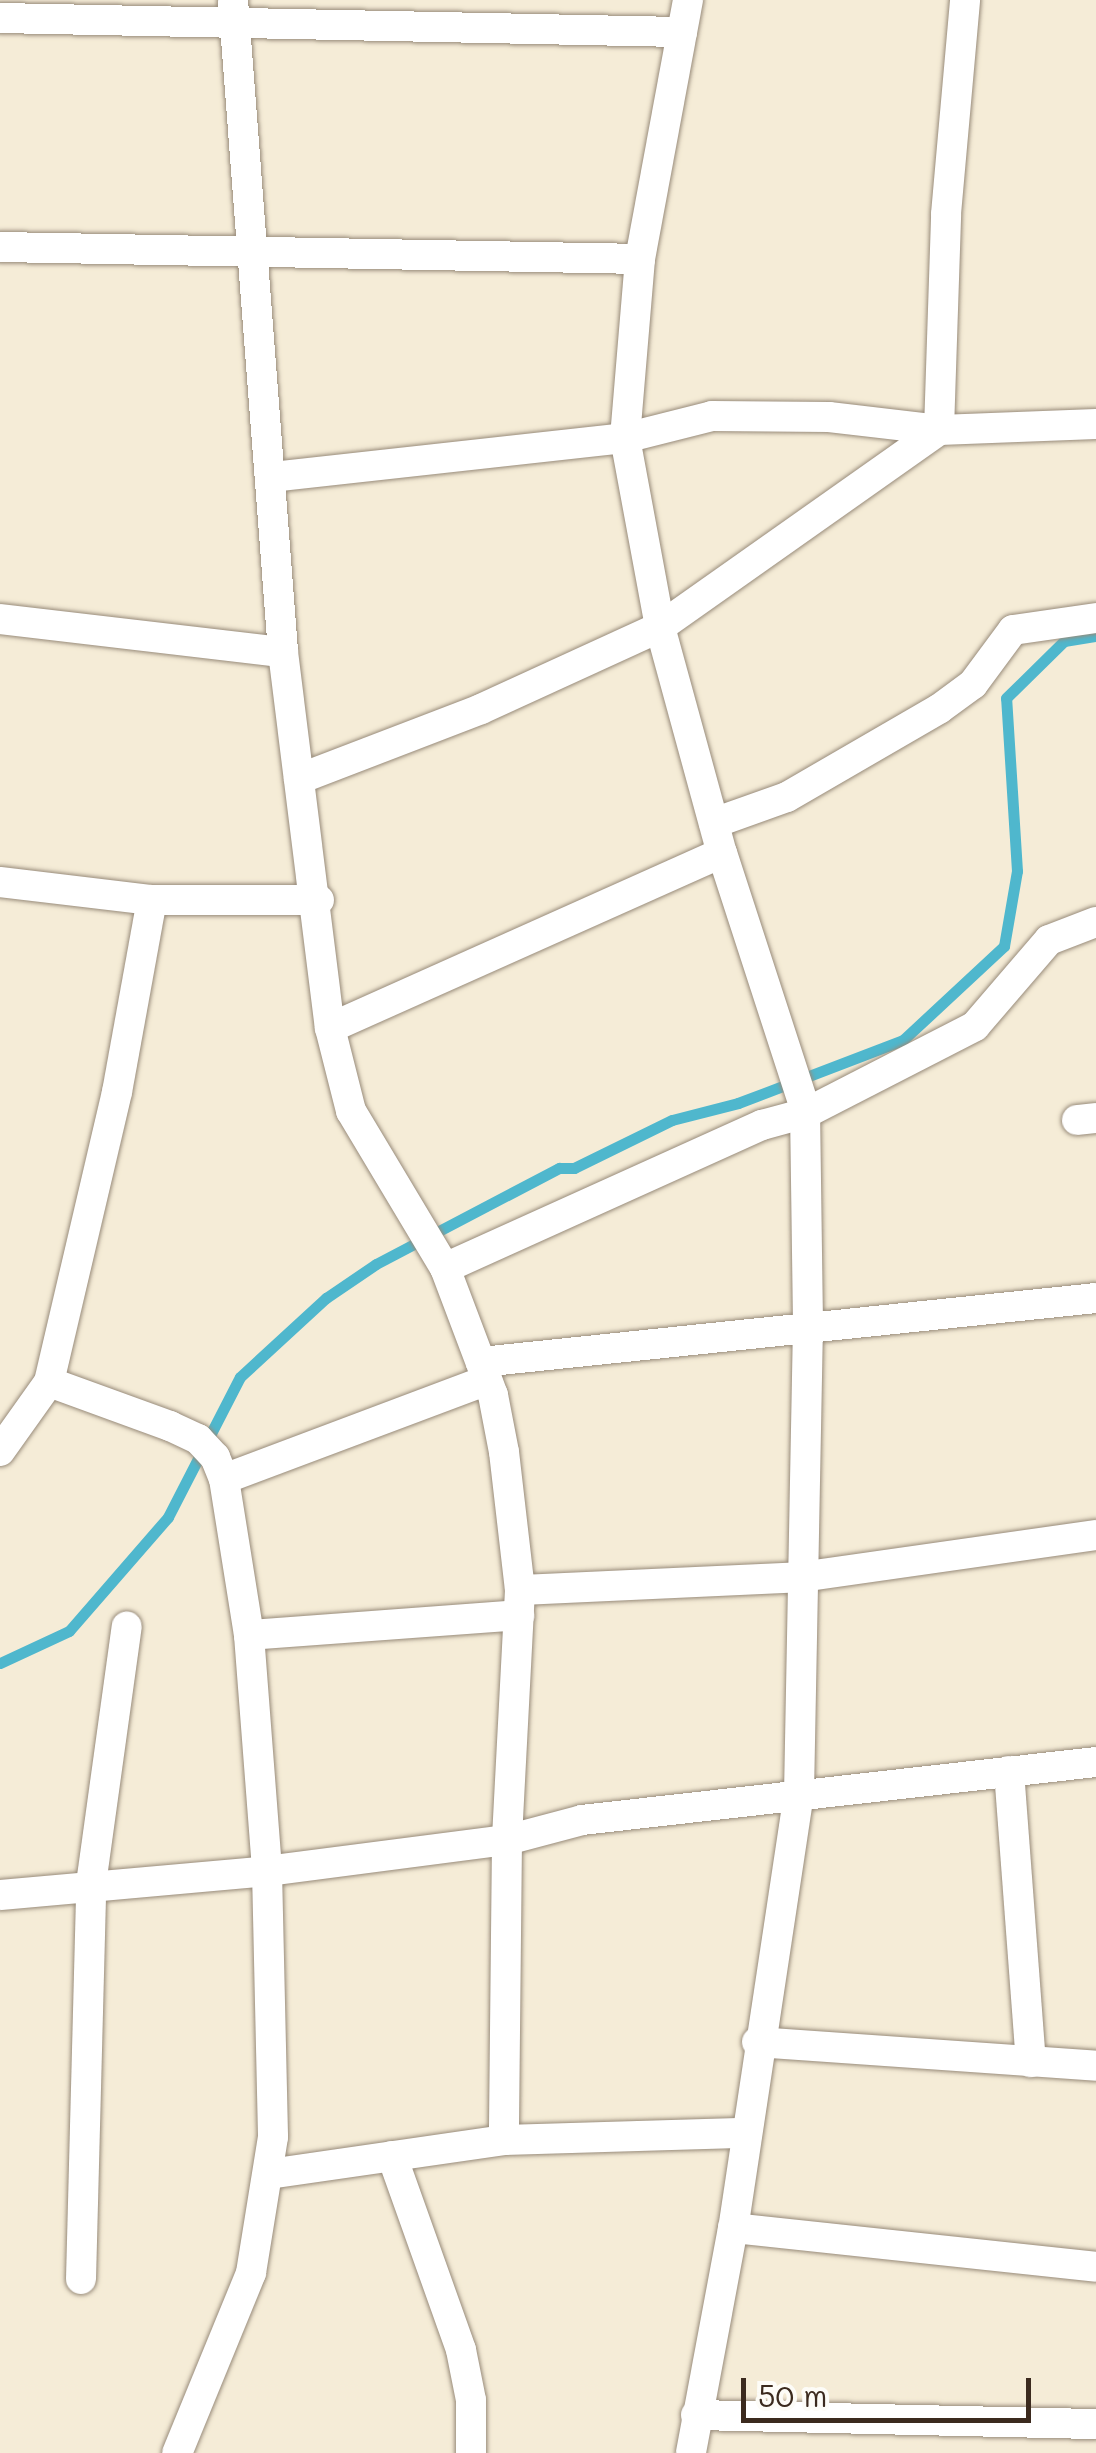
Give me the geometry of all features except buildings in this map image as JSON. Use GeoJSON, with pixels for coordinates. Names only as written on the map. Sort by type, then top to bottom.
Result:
{"type":"FeatureCollection","features":[{"type":"Feature","properties":{"kind":"street"},"geometry":{"type":"LineString","coordinates":[[688,0],[640,259],[625,438],[660,627],[722,853],[805,1111],[808,1326],[799,1793],[757,2042],[733,2228],[692,2453]]}},
{"type":"Feature","properties":{"kind":"street"},"geometry":{"type":"LineString","coordinates":[[939,430],[946,214],[965,0]]}},
{"type":"Feature","properties":{"kind":"street"},"geometry":{"type":"LineString","coordinates":[[0,18],[233,11],[682,32]]}},
{"type":"Feature","properties":{"kind":"street"},"geometry":{"type":"LineString","coordinates":[[233,11],[248,248],[272,477],[283,652],[318,900],[330,1028],[351,1111],[442,1261],[484,1371],[504,1452],[520,1602],[507,1840],[504,2140]]}},
{"type":"Feature","properties":{"kind":"street"},"geometry":{"type":"LineString","coordinates":[[0,247],[248,248],[640,259]]}},
{"type":"Feature","properties":{"kind":"street"},"geometry":{"type":"LineString","coordinates":[[272,477],[625,438],[712,416],[774,414],[939,430],[1096,424]]}},
{"type":"Feature","properties":{"kind":"street"},"geometry":{"type":"LineString","coordinates":[[299,779],[481,709],[660,627],[939,430]]}},
{"type":"Feature","properties":{"kind":"street"},"geometry":{"type":"LineString","coordinates":[[714,823],[787,798],[939,709],[973,684],[1013,630],[1096,618]]}},
{"type":"Feature","properties":{"kind":"street"},"geometry":{"type":"LineString","coordinates":[[0,619],[283,652]]}},
{"type":"Feature","properties":{"kind":"street"},"geometry":{"type":"LineString","coordinates":[[330,1028],[722,853]]}},
{"type":"Feature","properties":{"kind":"street"},"geometry":{"type":"LineString","coordinates":[[0,882],[152,900],[318,900]]}},
{"type":"Feature","properties":{"kind":"street"},"geometry":{"type":"LineString","coordinates":[[0,1451],[49,1382],[117,1092],[152,900]]}},
{"type":"Feature","properties":{"kind":"street"},"geometry":{"type":"LineString","coordinates":[[442,1261],[762,1125],[805,1111],[975,1026],[1048,940],[1096,922]]}},
{"type":"Feature","properties":{"kind":"street"},"geometry":{"type":"LineString","coordinates":[[224,1479],[484,1371],[808,1326],[1096,1298]]}},
{"type":"Feature","properties":{"kind":"street"},"geometry":{"type":"LineString","coordinates":[[49,1382],[198,1439],[224,1479],[249,1635],[267,1872],[269,2174],[251,2274],[177,2453]]}},
{"type":"Feature","properties":{"kind":"street"},"geometry":{"type":"LineString","coordinates":[[249,1635],[520,1602],[801,1576],[1096,1535]]}},
{"type":"Feature","properties":{"kind":"street"},"geometry":{"type":"LineString","coordinates":[[81,2279],[90,1884],[127,1626]]}},
{"type":"Feature","properties":{"kind":"street"},"geometry":{"type":"LineString","coordinates":[[0,1895],[90,1884],[267,1872],[507,1840],[582,1820],[1096,1762]]}},
{"type":"Feature","properties":{"kind":"street"},"geometry":{"type":"LineString","coordinates":[[1009,1771],[1032,2062]]}},
{"type":"Feature","properties":{"kind":"street"},"geometry":{"type":"LineString","coordinates":[[757,2042],[1096,2066]]}},
{"type":"Feature","properties":{"kind":"street"},"geometry":{"type":"LineString","coordinates":[[269,2174],[504,2140],[748,2133]]}},
{"type":"Feature","properties":{"kind":"street"},"geometry":{"type":"LineString","coordinates":[[392,2156],[461,2350],[471,2400],[471,2453]]}},
{"type":"Feature","properties":{"kind":"street"},"geometry":{"type":"LineString","coordinates":[[733,2228],[1096,2267]]}},
{"type":"Feature","properties":{"kind":"street"},"geometry":{"type":"LineString","coordinates":[[696,2415],[1096,2424]]}},
{"type":"Feature","properties":{"kind":"waterway"},"geometry":{"type":"LineString","coordinates":[[0,1663],[69,1631],[168,1517],[240,1377],[326,1298],[376,1264],[559,1168],[574,1168],[672,1120],[738,1103],[903,1040],[1004,946],[1017,871],[1006,698],[1064,641],[1096,636]]}}]}
